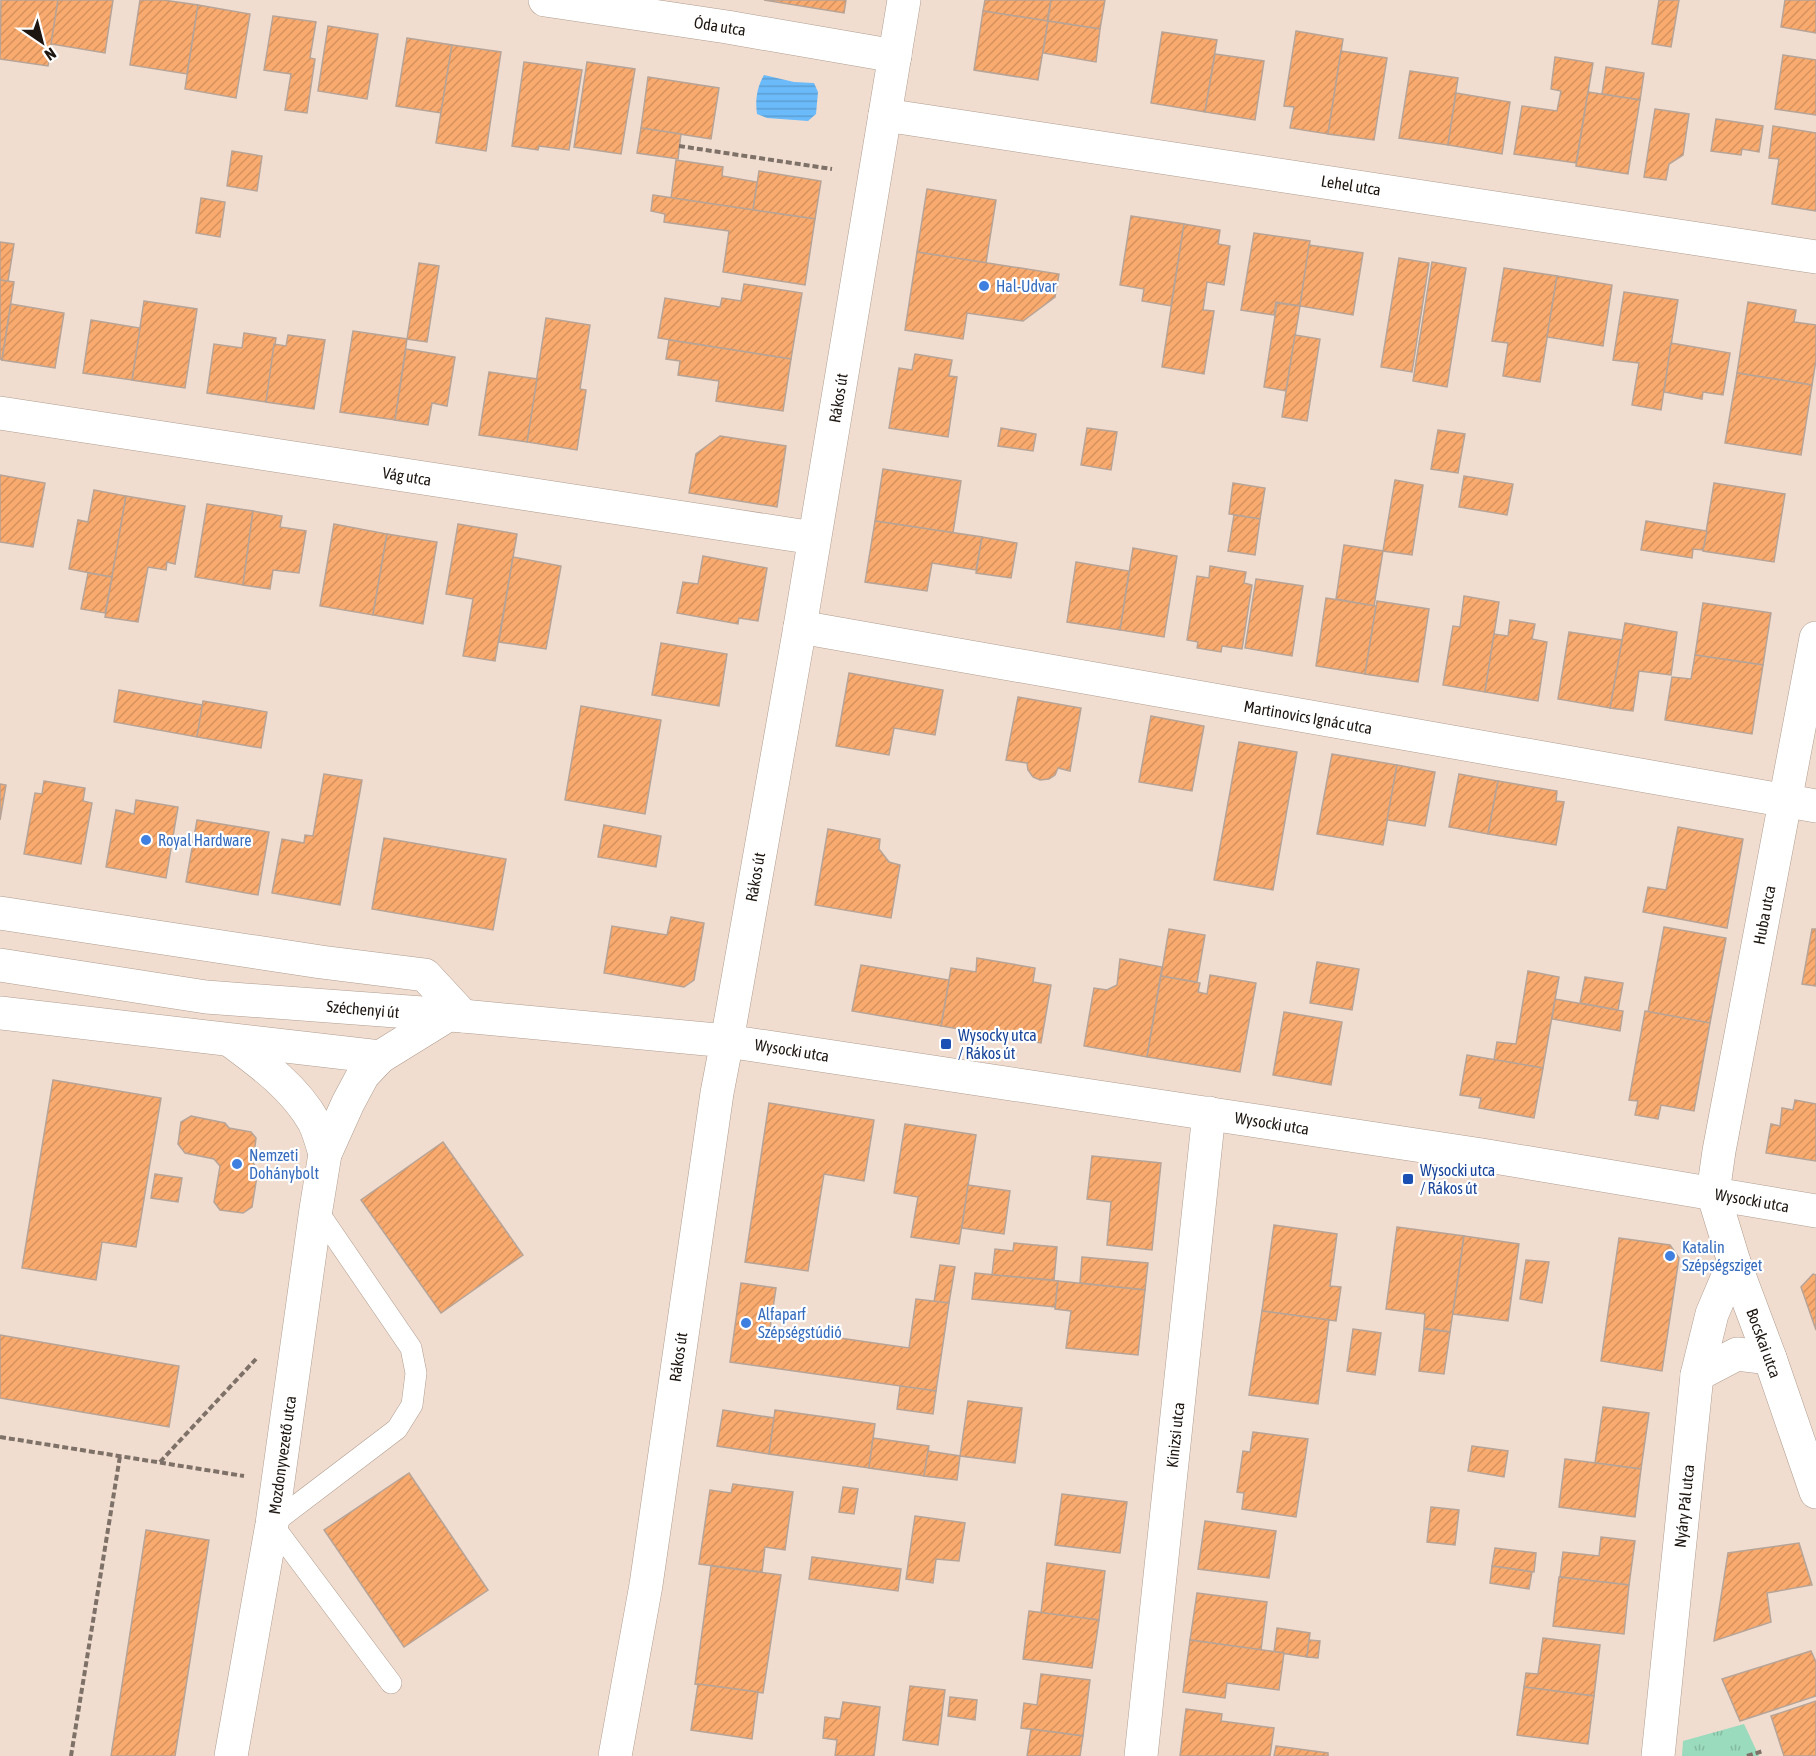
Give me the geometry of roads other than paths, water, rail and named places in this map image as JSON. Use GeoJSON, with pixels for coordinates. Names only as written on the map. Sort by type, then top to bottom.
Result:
{"type":"FeatureCollection","features":[{"type":"Feature","properties":{"kind":"street","name":"Óda utca"},"geometry":{"type":"LineString","coordinates":[[545,0],[727,27],[895,56]]}},
{"type":"Feature","properties":{"kind":"street","name":"Rákos út"},"geometry":{"type":"LineString","coordinates":[[615,1756],[646,1585],[713,1116],[800,627],[904,0]]}},
{"type":"Feature","properties":{"kind":"street","name":"Lehel utca"},"geometry":{"type":"LineString","coordinates":[[885,115],[1816,257]]}},
{"type":"Feature","properties":{"kind":"street","name":"Vág utca"},"geometry":{"type":"LineString","coordinates":[[0,413],[814,538]]}},
{"type":"Feature","properties":{"kind":"street","name":"Martinovics Ignác utca"},"geometry":{"type":"LineString","coordinates":[[800,627],[1801,803]]}},
{"type":"Feature","properties":{"kind":"street","name":"Huba utca"},"geometry":{"type":"LineString","coordinates":[[1713,1194],[1719,1151],[1801,803],[1816,638]]}},
{"type":"Feature","properties":{"kind":"street"},"geometry":{"type":"LineString","coordinates":[[0,914],[321,962],[425,975],[456,1016]]}},
{"type":"Feature","properties":{"kind":"street","name":"Széchenyi út"},"geometry":{"type":"LineString","coordinates":[[0,964],[206,997],[456,1016],[728,1041]]}},
{"type":"Feature","properties":{"kind":"street"},"geometry":{"type":"LineString","coordinates":[[0,1012],[380,1057]]}},
{"type":"Feature","properties":{"kind":"street","name":"Mozdonyvezető utca"},"geometry":{"type":"LineString","coordinates":[[231,1756],[272,1524],[325,1154],[363,1075],[380,1057],[456,1016]]}},
{"type":"Feature","properties":{"kind":"street","name":"Mozdonyvezető utca"},"geometry":{"type":"LineString","coordinates":[[231,1041],[272,1072],[299,1100],[315,1124],[325,1154]]}},
{"type":"Feature","properties":{"kind":"street","name":"Wysocki utca"},"geometry":{"type":"LineString","coordinates":[[728,1041],[1209,1113],[1816,1211]]}},
{"type":"Feature","properties":{"kind":"street","name":"Kinizsi utca"},"geometry":{"type":"LineString","coordinates":[[1141,1756],[1209,1113]]}},
{"type":"Feature","properties":{"kind":"street","name":"Bocskai utca"},"geometry":{"type":"LineString","coordinates":[[1713,1194],[1734,1263],[1770,1358],[1816,1492]]}},
{"type":"Feature","properties":{"kind":"street","name":"Nyáry Pál utca"},"geometry":{"type":"LineString","coordinates":[[1658,1756],[1697,1375],[1712,1314],[1734,1263]]}},
{"type":"Feature","properties":{"kind":"street"},"geometry":{"type":"LineString","coordinates":[[1697,1375],[1737,1354],[1770,1358]]}},
{"type":"Feature","properties":{"kind":"lane"},"geometry":{"type":"LineString","coordinates":[[316,1209],[411,1348],[416,1373],[412,1405],[397,1429],[272,1524],[391,1683]]}},
{"type":"Feature","properties":{"kind":"water"},"geometry":{"type":"Polygon","coordinates":[[[764,75],[794,82],[814,83],[818,92],[816,114],[808,121],[767,118],[757,114],[757,94],[764,75]]]}},
{"type":"Feature","properties":{"kind":"place","name":"Hal-Udvar"},"geometry":{"type":"Point","coordinates":[984,286]}},
{"type":"Feature","properties":{"kind":"place","name":"Royal Hardware"},"geometry":{"type":"Point","coordinates":[146,840]}},
{"type":"Feature","properties":{"kind":"place","name":"Wysocky utca / Rákos út"},"geometry":{"type":"Point","coordinates":[946,1044]}},
{"type":"Feature","properties":{"kind":"place","name":"Nemzeti Dohánybolt"},"geometry":{"type":"Point","coordinates":[237,1164]}},
{"type":"Feature","properties":{"kind":"place","name":"Wysocki utca / Rákos út"},"geometry":{"type":"Point","coordinates":[1408,1179]}},
{"type":"Feature","properties":{"kind":"place","name":"Katalin Szépségsziget"},"geometry":{"type":"Point","coordinates":[1670,1256]}},
{"type":"Feature","properties":{"kind":"place","name":"Alfaparf Szépségstúdió"},"geometry":{"type":"Point","coordinates":[746,1323]}}]}
